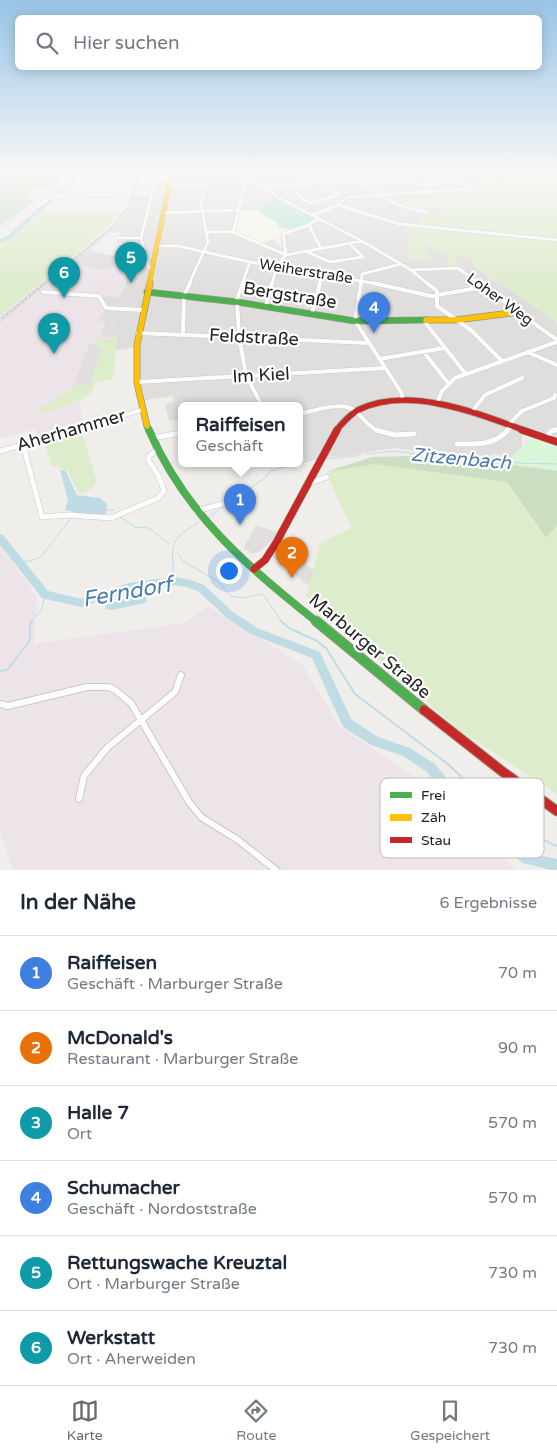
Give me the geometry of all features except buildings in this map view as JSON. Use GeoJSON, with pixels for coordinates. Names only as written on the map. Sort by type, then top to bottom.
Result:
{"type":"FeatureCollection","features":[{"type":"Feature","properties":{"kind":"main road","name":"Marburger Straße"},"geometry":{"type":"LineString","coordinates":[[163,213],[138,333],[135,364],[136,382],[142,410],[157,450],[176,485],[212,530],[254,569],[510,778]]}},
{"type":"Feature","properties":{"kind":"main road","name":"Bergstraße"},"geometry":{"type":"LineString","coordinates":[[147,292],[266,306],[355,321],[456,320],[519,312]]}},
{"type":"Feature","properties":{"kind":"main road"},"geometry":{"type":"LineString","coordinates":[[254,569],[265,560],[276,543],[337,428],[355,411],[375,402],[403,399],[437,403],[557,442]]}},
{"type":"Feature","properties":{"kind":"main road","name":"Marburger Straße"},"geometry":{"type":"LineString","coordinates":[[544,801],[557,810]]}},
{"type":"Feature","properties":{"kind":"street"},"geometry":{"type":"LineString","coordinates":[[147,212],[140,238],[148,266],[151,268]]}},
{"type":"Feature","properties":{"kind":"street"},"geometry":{"type":"LineString","coordinates":[[163,213],[191,212]]}},
{"type":"Feature","properties":{"kind":"street"},"geometry":{"type":"LineString","coordinates":[[183,334],[184,296],[208,242],[208,232],[203,212]]}},
{"type":"Feature","properties":{"kind":"street"},"geometry":{"type":"LineString","coordinates":[[233,232],[238,212]]}},
{"type":"Feature","properties":{"kind":"street"},"geometry":{"type":"LineString","coordinates":[[307,212],[411,270],[437,292],[438,306],[483,341],[502,361]]}},
{"type":"Feature","properties":{"kind":"street"},"geometry":{"type":"LineString","coordinates":[[313,215],[322,212]]}},
{"type":"Feature","properties":{"kind":"street"},"geometry":{"type":"LineString","coordinates":[[359,212],[399,224],[557,240]]}},
{"type":"Feature","properties":{"kind":"street"},"geometry":{"type":"LineString","coordinates":[[422,212],[428,212]]}},
{"type":"Feature","properties":{"kind":"street"},"geometry":{"type":"LineString","coordinates":[[266,306],[277,266],[286,255],[283,234],[309,225],[319,218]]}},
{"type":"Feature","properties":{"kind":"street"},"geometry":{"type":"LineString","coordinates":[[309,225],[321,249]]}},
{"type":"Feature","properties":{"kind":"street"},"geometry":{"type":"LineString","coordinates":[[208,232],[233,232],[286,255],[362,241]]}},
{"type":"Feature","properties":{"kind":"street"},"geometry":{"type":"LineString","coordinates":[[117,238],[140,238]]}},
{"type":"Feature","properties":{"kind":"street"},"geometry":{"type":"LineString","coordinates":[[306,252],[330,262],[363,256],[349,243]]}},
{"type":"Feature","properties":{"kind":"street","name":"Weiherstraße"},"geometry":{"type":"LineString","coordinates":[[156,246],[178,246],[250,262],[361,280],[431,296],[484,287]]}},
{"type":"Feature","properties":{"kind":"street"},"geometry":{"type":"LineString","coordinates":[[250,262],[237,302],[239,336],[246,376],[260,402]]}},
{"type":"Feature","properties":{"kind":"street"},"geometry":{"type":"LineString","coordinates":[[401,264],[362,274],[355,321],[401,392],[403,399]]}},
{"type":"Feature","properties":{"kind":"street","name":"Loher Weg"},"geometry":{"type":"LineString","coordinates":[[411,270],[455,268],[557,341]]}},
{"type":"Feature","properties":{"kind":"street"},"geometry":{"type":"LineString","coordinates":[[312,314],[322,274]]}},
{"type":"Feature","properties":{"kind":"street"},"geometry":{"type":"LineString","coordinates":[[43,292],[99,296],[106,308],[143,310]]}},
{"type":"Feature","properties":{"kind":"street"},"geometry":{"type":"LineString","coordinates":[[424,321],[465,373]]}},
{"type":"Feature","properties":{"kind":"street","name":"Feldstraße"},"geometry":{"type":"LineString","coordinates":[[138,333],[369,343]]}},
{"type":"Feature","properties":{"kind":"street"},"geometry":{"type":"LineString","coordinates":[[437,403],[448,382],[465,373],[557,341]]}},
{"type":"Feature","properties":{"kind":"street"},"geometry":{"type":"LineString","coordinates":[[380,360],[445,348]]}},
{"type":"Feature","properties":{"kind":"street"},"geometry":{"type":"LineString","coordinates":[[423,351],[448,382]]}},
{"type":"Feature","properties":{"kind":"street"},"geometry":{"type":"LineString","coordinates":[[527,352],[557,365]]}},
{"type":"Feature","properties":{"kind":"street","name":"Im Kiel"},"geometry":{"type":"LineString","coordinates":[[136,382],[385,368]]}},
{"type":"Feature","properties":{"kind":"street"},"geometry":{"type":"LineString","coordinates":[[471,413],[485,395],[520,381],[522,378]]}},
{"type":"Feature","properties":{"kind":"street"},"geometry":{"type":"LineString","coordinates":[[457,444],[489,443],[504,435],[514,416],[521,410],[554,398],[555,394]]}},
{"type":"Feature","properties":{"kind":"street"},"geometry":{"type":"LineString","coordinates":[[303,413],[344,407],[355,411],[368,424],[386,433],[402,436],[414,434]]}},
{"type":"Feature","properties":{"kind":"street","name":"Aherhammer"},"geometry":{"type":"LineString","coordinates":[[0,450],[142,410]]}},
{"type":"Feature","properties":{"kind":"street"},"geometry":{"type":"LineString","coordinates":[[546,438],[551,431],[557,429]]}},
{"type":"Feature","properties":{"kind":"street"},"geometry":{"type":"LineString","coordinates":[[152,438],[178,434]]}},
{"type":"Feature","properties":{"kind":"street"},"geometry":{"type":"LineString","coordinates":[[22,444],[42,517],[69,515],[111,518],[158,498],[164,491],[162,480],[159,472],[148,460],[150,455],[157,450]]}},
{"type":"Feature","properties":{"kind":"street"},"geometry":{"type":"LineString","coordinates":[[306,485],[327,477]]}},
{"type":"Feature","properties":{"kind":"street"},"geometry":{"type":"LineString","coordinates":[[196,511],[226,503]]}},
{"type":"Feature","properties":{"kind":"street"},"geometry":{"type":"LineString","coordinates":[[79,798],[84,776],[107,748],[175,692],[181,675]]}},
{"type":"Feature","properties":{"kind":"street"},"geometry":{"type":"LineString","coordinates":[[0,704],[8,706],[82,687],[97,686],[110,688],[122,694],[131,703],[189,802],[201,817],[238,840],[276,870]]}},
{"type":"Feature","properties":{"kind":"shaded area"},"geometry":{"type":"Polygon","coordinates":[[[124,212],[128,212],[111,232],[74,260],[81,266],[108,271],[124,256],[137,255],[124,272],[127,278],[124,289],[119,297],[101,296],[108,306],[138,308],[133,321],[115,321],[109,337],[117,337],[113,379],[95,382],[92,392],[79,401],[83,421],[55,428],[55,433],[38,438],[35,429],[0,439],[0,317],[116,223],[124,212]]]}},
{"type":"Feature","properties":{"kind":"shaded area"},"geometry":{"type":"Polygon","coordinates":[[[128,212],[241,212],[283,249],[280,236],[284,232],[300,228],[272,212],[445,212],[419,225],[406,224],[409,260],[426,245],[432,245],[454,257],[469,256],[473,264],[497,284],[501,283],[557,323],[557,445],[522,434],[522,446],[511,458],[495,454],[481,460],[459,456],[443,457],[397,448],[360,453],[352,458],[331,456],[305,462],[303,451],[303,402],[178,402],[178,420],[169,421],[165,404],[174,402],[172,396],[145,400],[141,383],[139,346],[114,351],[117,337],[109,337],[115,321],[133,321],[138,308],[108,306],[100,295],[124,289],[127,279],[124,272],[136,255],[124,256],[108,271],[81,266],[73,261],[88,250],[113,256],[142,254],[142,252],[125,252],[128,243],[116,243],[120,232],[111,232],[128,212]]]}},
{"type":"Feature","properties":{"kind":"shaded area"},"geometry":{"type":"Polygon","coordinates":[[[239,212],[260,212],[278,223],[277,226],[300,228],[284,232],[280,236],[261,244],[234,231],[239,212]]]}},
{"type":"Feature","properties":{"kind":"shaded area"},"geometry":{"type":"Polygon","coordinates":[[[105,310],[137,312],[133,321],[115,321],[109,337],[100,337],[106,322],[98,321],[105,310]]]}},
{"type":"Feature","properties":{"kind":"shaded area"},"geometry":{"type":"Polygon","coordinates":[[[89,344],[93,344],[101,351],[90,385],[74,385],[89,344]]]}},
{"type":"Feature","properties":{"kind":"shaded area"},"geometry":{"type":"Polygon","coordinates":[[[256,525],[277,532],[273,540],[259,552],[251,554],[250,551],[243,549],[256,525]]]}},
{"type":"Feature","properties":{"kind":"shaded area"},"geometry":{"type":"Polygon","coordinates":[[[279,543],[314,571],[308,585],[273,557],[279,543]]]}},
{"type":"Feature","properties":{"kind":"shaded area"},"geometry":{"type":"Polygon","coordinates":[[[0,546],[37,597],[34,644],[184,623],[208,606],[303,665],[340,727],[416,778],[380,778],[380,858],[504,858],[516,870],[13,870],[0,831],[0,546]]]}},
{"type":"Feature","properties":{"kind":"green space"},"geometry":{"type":"Polygon","coordinates":[[[0,212],[20,212],[0,225],[0,212]]]}},
{"type":"Feature","properties":{"kind":"green space"},"geometry":{"type":"Polygon","coordinates":[[[40,212],[118,213],[110,226],[0,316],[0,244],[12,237],[40,212]]]}},
{"type":"Feature","properties":{"kind":"green space"},"geometry":{"type":"Polygon","coordinates":[[[260,212],[303,212],[316,219],[307,225],[288,229],[277,226],[278,223],[260,212]]]}},
{"type":"Feature","properties":{"kind":"green space"},"geometry":{"type":"Polygon","coordinates":[[[557,212],[557,323],[501,283],[497,284],[473,264],[469,256],[455,257],[459,266],[451,266],[444,253],[435,254],[432,245],[426,245],[430,261],[409,260],[406,224],[419,225],[424,213],[557,212]]]}},
{"type":"Feature","properties":{"kind":"green space"},"geometry":{"type":"Polygon","coordinates":[[[100,337],[100,340],[108,340],[109,337],[117,337],[113,379],[95,382],[92,390],[80,401],[62,408],[36,414],[35,410],[50,403],[74,385],[90,385],[101,351],[93,344],[100,337]]]}},
{"type":"Feature","properties":{"kind":"green space"},"geometry":{"type":"Polygon","coordinates":[[[74,431],[81,433],[83,436],[97,482],[91,489],[79,494],[67,470],[51,465],[44,440],[74,431]]]}},
{"type":"Feature","properties":{"kind":"green space"},"geometry":{"type":"Polygon","coordinates":[[[531,437],[557,445],[557,471],[513,465],[511,458],[531,437]]]}},
{"type":"Feature","properties":{"kind":"green space"},"geometry":{"type":"Polygon","coordinates":[[[411,456],[557,470],[557,525],[546,538],[507,482],[375,464],[326,472],[372,457],[411,456]]]}},
{"type":"Feature","properties":{"kind":"green space"},"geometry":{"type":"Polygon","coordinates":[[[375,464],[507,482],[545,538],[557,525],[557,794],[544,785],[544,778],[533,778],[458,729],[306,596],[320,543],[351,528],[326,472],[375,464]]]}},
{"type":"Feature","properties":{"kind":"water"},"geometry":{"type":"Polygon","coordinates":[[[60,470],[65,470],[77,495],[100,498],[107,504],[106,514],[87,515],[65,510],[68,500],[60,470]]]}},
{"type":"Feature","properties":{"kind":"water"},"geometry":{"type":"Polygon","coordinates":[[[146,597],[146,602],[144,603],[112,610],[105,609],[106,605],[119,600],[146,597]]]}},
{"type":"Feature","properties":{"kind":"waterway","name":"Ferndorf"},"geometry":{"type":"LineString","coordinates":[[0,241],[9,237],[37,212]]}},
{"type":"Feature","properties":{"kind":"waterway"},"geometry":{"type":"LineString","coordinates":[[0,227],[15,218]]}},
{"type":"Feature","properties":{"kind":"waterway"},"geometry":{"type":"LineString","coordinates":[[17,244],[26,231]]}},
{"type":"Feature","properties":{"kind":"waterway","name":"Zitzenbach"},"geometry":{"type":"LineString","coordinates":[[366,454],[394,451],[424,455],[437,460],[458,458],[482,461],[494,457],[519,463],[557,464]]}},
{"type":"Feature","properties":{"kind":"waterway","name":"Zitzenbach"},"geometry":{"type":"LineString","coordinates":[[327,458],[342,458]]}},
{"type":"Feature","properties":{"kind":"waterway","name":"Zitzenbach"},"geometry":{"type":"LineString","coordinates":[[303,462],[312,460]]}},
{"type":"Feature","properties":{"kind":"waterway","name":"Zitzenbach"},"geometry":{"type":"LineString","coordinates":[[229,502],[265,478],[271,471],[284,467]]}},
{"type":"Feature","properties":{"kind":"waterway","name":"Zitzenbach"},"geometry":{"type":"LineString","coordinates":[[209,517],[224,506]]}},
{"type":"Feature","properties":{"kind":"waterway"},"geometry":{"type":"LineString","coordinates":[[107,510],[114,510]]}},
{"type":"Feature","properties":{"kind":"waterway"},"geometry":{"type":"LineString","coordinates":[[120,517],[135,527],[149,528],[169,544]]}},
{"type":"Feature","properties":{"kind":"waterway"},"geometry":{"type":"LineString","coordinates":[[17,562],[30,561],[41,557],[71,518]]}},
{"type":"Feature","properties":{"kind":"waterway","name":"Zitzenbach"},"geometry":{"type":"LineString","coordinates":[[173,581],[173,553],[176,541],[187,529],[198,523]]}},
{"type":"Feature","properties":{"kind":"waterway","name":"Ferndorf"},"geometry":{"type":"LineString","coordinates":[[0,538],[45,595],[82,603],[129,587],[173,581],[201,588],[230,615],[254,631],[316,655],[347,723],[375,741],[406,752],[431,768],[439,778]]}},
{"type":"Feature","properties":{"kind":"waterway"},"geometry":{"type":"LineString","coordinates":[[177,553],[183,561],[219,582],[231,596],[243,598],[263,594],[282,622]]}},
{"type":"Feature","properties":{"kind":"waterway"},"geometry":{"type":"LineString","coordinates":[[31,622],[42,609],[45,595]]}},
{"type":"Feature","properties":{"kind":"waterway"},"geometry":{"type":"LineString","coordinates":[[0,671],[7,670],[28,643],[32,621]]}},
{"type":"Feature","properties":{"kind":"waterway"},"geometry":{"type":"LineString","coordinates":[[282,622],[289,628],[317,641],[326,648],[355,694],[449,765],[463,778]]}},
{"type":"Feature","properties":{"kind":"waterway"},"geometry":{"type":"LineString","coordinates":[[544,840],[557,846]]}},
{"type":"Feature","properties":{"kind":"waterway","name":"Ferndorf"},"geometry":{"type":"LineString","coordinates":[[526,858],[557,865]]}},
{"type":"Feature","properties":{"kind":"railway"},"geometry":{"type":"LineString","coordinates":[[0,320],[112,228],[125,212]]}},
{"type":"Feature","properties":{"kind":"traffic: fast"},"geometry":{"type":"LineString","coordinates":[[147,292],[237,302],[355,321],[426,320]]}},
{"type":"Feature","properties":{"kind":"traffic: fast"},"geometry":{"type":"LineString","coordinates":[[147,426],[161,457],[178,486],[221,539],[272,585],[424,710]]}},
{"type":"Feature","properties":{"kind":"traffic: slow"},"geometry":{"type":"LineString","coordinates":[[147,426],[137,383],[137,345],[164,212]]}},
{"type":"Feature","properties":{"kind":"traffic: slow"},"geometry":{"type":"LineString","coordinates":[[426,320],[456,320],[519,312]]}},
{"type":"Feature","properties":{"kind":"traffic: jam"},"geometry":{"type":"LineString","coordinates":[[254,569],[265,560],[276,543],[334,433],[357,411],[382,402],[411,400],[474,413],[557,442]]}},
{"type":"Feature","properties":{"kind":"traffic: jam"},"geometry":{"type":"LineString","coordinates":[[424,710],[511,778]]}},
{"type":"Feature","properties":{"kind":"traffic: jam"},"geometry":{"type":"LineString","coordinates":[[544,802],[557,811]]}},
{"type":"Feature","properties":{"kind":"place","name":"Rettungswache Kreuztal"},"geometry":{"type":"Point","coordinates":[131,283]}},
{"type":"Feature","properties":{"kind":"place","name":"Werkstatt"},"geometry":{"type":"Point","coordinates":[64,298]}},
{"type":"Feature","properties":{"kind":"place","name":"Schumacher"},"geometry":{"type":"Point","coordinates":[374,333]}},
{"type":"Feature","properties":{"kind":"place","name":"Halle 7"},"geometry":{"type":"Point","coordinates":[54,354]}},
{"type":"Feature","properties":{"kind":"place","name":"Raiffeisen"},"geometry":{"type":"Point","coordinates":[240,525]}},
{"type":"Feature","properties":{"kind":"place","name":"McDonald's"},"geometry":{"type":"Point","coordinates":[292,578]}}]}
